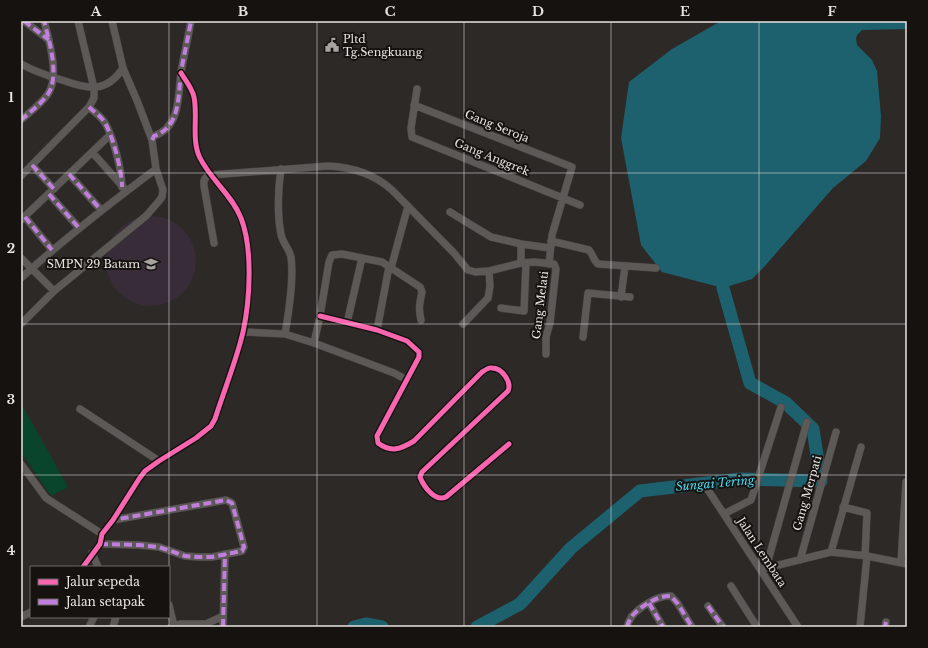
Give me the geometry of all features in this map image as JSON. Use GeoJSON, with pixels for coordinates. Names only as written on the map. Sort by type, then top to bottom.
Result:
{"type":"FeatureCollection","features":[{"type":"Feature","properties":{"kind":"street"},"geometry":{"type":"LineString","coordinates":[[24,21],[49,40]]}},
{"type":"Feature","properties":{"kind":"street"},"geometry":{"type":"LineString","coordinates":[[21,120],[48,94],[54,78],[49,40],[44,21]]}},
{"type":"Feature","properties":{"kind":"street"},"geometry":{"type":"LineString","coordinates":[[21,176],[89,107],[94,98],[94,88],[78,21]]}},
{"type":"Feature","properties":{"kind":"street"},"geometry":{"type":"LineString","coordinates":[[21,324],[54,291],[146,216],[159,201],[163,193],[156,169],[152,140],[123,68],[112,21]]}},
{"type":"Feature","properties":{"kind":"street"},"geometry":{"type":"LineString","coordinates":[[152,140],[154,136],[160,134],[167,128],[176,114],[181,73],[191,21]]}},
{"type":"Feature","properties":{"kind":"street"},"geometry":{"type":"LineString","coordinates":[[21,64],[54,78],[82,87],[94,88],[104,85],[114,79],[123,68]]}},
{"type":"Feature","properties":{"kind":"street"},"geometry":{"type":"LineString","coordinates":[[84,566],[100,544],[102,534],[145,472],[159,461],[196,438],[211,426],[243,332],[249,278],[245,232],[241,217],[231,198],[211,175],[200,158],[194,98],[189,84],[181,73]]}},
{"type":"Feature","properties":{"kind":"street"},"geometry":{"type":"LineString","coordinates":[[414,105],[417,89]]}},
{"type":"Feature","properties":{"kind":"street","name":"Gang Anggrek"},"geometry":{"type":"LineString","coordinates":[[414,105],[411,128],[412,137],[580,205]]}},
{"type":"Feature","properties":{"kind":"street","name":"Gang Seroja"},"geometry":{"type":"LineString","coordinates":[[414,105],[572,167],[562,198]]}},
{"type":"Feature","properties":{"kind":"street"},"geometry":{"type":"LineString","coordinates":[[89,107],[102,118],[105,123],[120,166],[124,189]]}},
{"type":"Feature","properties":{"kind":"street"},"geometry":{"type":"LineString","coordinates":[[52,250],[23,219],[110,135]]}},
{"type":"Feature","properties":{"kind":"street"},"geometry":{"type":"LineString","coordinates":[[92,152],[124,189]]}},
{"type":"Feature","properties":{"kind":"street"},"geometry":{"type":"LineString","coordinates":[[32,165],[80,228]]}},
{"type":"Feature","properties":{"kind":"street"},"geometry":{"type":"LineString","coordinates":[[214,243],[203,180],[211,175],[328,166],[343,167],[368,174],[383,182],[408,206],[468,270],[475,272],[489,271],[524,263],[549,264],[552,235],[562,198]]}},
{"type":"Feature","properties":{"kind":"street"},"geometry":{"type":"LineString","coordinates":[[21,278],[52,250],[102,210],[124,189],[156,169]]}},
{"type":"Feature","properties":{"kind":"street"},"geometry":{"type":"LineString","coordinates":[[281,169],[278,189],[280,234],[291,256],[289,309],[285,334]]}},
{"type":"Feature","properties":{"kind":"street"},"geometry":{"type":"LineString","coordinates":[[69,174],[102,210]]}},
{"type":"Feature","properties":{"kind":"street"},"geometry":{"type":"LineString","coordinates":[[377,330],[390,267],[408,206]]}},
{"type":"Feature","properties":{"kind":"street"},"geometry":{"type":"LineString","coordinates":[[450,212],[491,237],[521,244],[551,245],[589,250],[592,253],[594,260],[598,264],[656,268]]}},
{"type":"Feature","properties":{"kind":"street"},"geometry":{"type":"LineString","coordinates":[[501,308],[524,311],[524,263],[521,244]]}},
{"type":"Feature","properties":{"kind":"street"},"geometry":{"type":"LineString","coordinates":[[314,343],[329,262],[332,255],[342,254],[382,262],[422,289],[419,305],[421,320]]}},
{"type":"Feature","properties":{"kind":"street"},"geometry":{"type":"LineString","coordinates":[[21,258],[54,291]]}},
{"type":"Feature","properties":{"kind":"street"},"geometry":{"type":"LineString","coordinates":[[347,323],[362,258]]}},
{"type":"Feature","properties":{"kind":"street","name":"Gang Melati"},"geometry":{"type":"LineString","coordinates":[[546,354],[546,336],[550,323],[556,269],[554,264],[549,264]]}},
{"type":"Feature","properties":{"kind":"street"},"geometry":{"type":"LineString","coordinates":[[621,297],[625,266]]}},
{"type":"Feature","properties":{"kind":"street"},"geometry":{"type":"LineString","coordinates":[[463,324],[488,298],[490,286],[489,271]]}},
{"type":"Feature","properties":{"kind":"street"},"geometry":{"type":"LineString","coordinates":[[583,337],[588,293],[630,297]]}},
{"type":"Feature","properties":{"kind":"street"},"geometry":{"type":"LineString","coordinates":[[320,316],[377,330],[407,341],[419,352],[419,357],[377,436],[378,442],[385,448],[400,448],[414,441],[481,373],[488,368],[493,368],[504,374],[510,385],[508,391],[422,472],[421,479],[436,498],[440,499],[446,497],[509,444]]}},
{"type":"Feature","properties":{"kind":"street"},"geometry":{"type":"LineString","coordinates":[[243,332],[285,334],[314,343],[394,373],[407,380]]}},
{"type":"Feature","properties":{"kind":"street"},"geometry":{"type":"LineString","coordinates":[[724,514],[751,500],[781,407]]}},
{"type":"Feature","properties":{"kind":"street"},"geometry":{"type":"LineString","coordinates":[[80,409],[159,461]]}},
{"type":"Feature","properties":{"kind":"street"},"geometry":{"type":"LineString","coordinates":[[763,569],[807,422]]}},
{"type":"Feature","properties":{"kind":"street","name":"Gang Merpati"},"geometry":{"type":"LineString","coordinates":[[800,560],[836,432]]}},
{"type":"Feature","properties":{"kind":"street"},"geometry":{"type":"LineString","coordinates":[[831,552],[861,447]]}},
{"type":"Feature","properties":{"kind":"street"},"geometry":{"type":"LineString","coordinates":[[21,464],[46,498],[102,534]]}},
{"type":"Feature","properties":{"kind":"street"},"geometry":{"type":"LineString","coordinates":[[763,569],[831,552],[866,556],[904,563],[906,482]]}},
{"type":"Feature","properties":{"kind":"street","name":"Jalan Lembata"},"geometry":{"type":"LineString","coordinates":[[708,490],[763,569],[798,627]]}},
{"type":"Feature","properties":{"kind":"street"},"geometry":{"type":"LineString","coordinates":[[100,544],[139,544],[159,547],[184,556],[198,558],[212,557],[242,551],[244,547],[232,503],[226,500],[113,520]]}},
{"type":"Feature","properties":{"kind":"street"},"geometry":{"type":"LineString","coordinates":[[844,507],[867,513],[866,556],[860,627]]}},
{"type":"Feature","properties":{"kind":"street"},"geometry":{"type":"LineString","coordinates":[[92,553],[98,566]]}},
{"type":"Feature","properties":{"kind":"street"},"geometry":{"type":"LineString","coordinates":[[223,627],[225,554]]}},
{"type":"Feature","properties":{"kind":"street"},"geometry":{"type":"LineString","coordinates":[[731,586],[757,627]]}},
{"type":"Feature","properties":{"kind":"street"},"geometry":{"type":"LineString","coordinates":[[627,627],[631,617],[649,603],[662,596],[671,596],[678,604],[692,627]]}},
{"type":"Feature","properties":{"kind":"street"},"geometry":{"type":"LineString","coordinates":[[649,603],[664,627]]}},
{"type":"Feature","properties":{"kind":"street"},"geometry":{"type":"LineString","coordinates":[[708,606],[723,627]]}},
{"type":"Feature","properties":{"kind":"street"},"geometry":{"type":"LineString","coordinates":[[21,617],[30,612]]}},
{"type":"Feature","properties":{"kind":"street"},"geometry":{"type":"LineString","coordinates":[[170,612],[172,626],[180,624],[206,624],[223,616]]}},
{"type":"Feature","properties":{"kind":"street"},"geometry":{"type":"LineString","coordinates":[[89,627],[94,618]]}},
{"type":"Feature","properties":{"kind":"shaded area","name":"SMPN 29 Batam"},"geometry":{"type":"Polygon","coordinates":[[[151,216],[168,219],[183,229],[193,244],[196,261],[193,278],[183,293],[168,303],[151,306],[134,303],[119,293],[109,278],[106,261],[109,244],[119,229],[134,219],[151,216]]]}},
{"type":"Feature","properties":{"kind":"green space"},"geometry":{"type":"Polygon","coordinates":[[[21,403],[68,487],[51,496],[21,452],[21,403]]]}},
{"type":"Feature","properties":{"kind":"water"},"geometry":{"type":"Polygon","coordinates":[[[721,21],[907,21],[907,29],[862,30],[856,38],[857,45],[872,60],[877,71],[881,116],[880,138],[866,161],[833,188],[752,279],[723,288],[662,272],[641,245],[621,138],[629,82],[672,49],[721,21]]]}},
{"type":"Feature","properties":{"kind":"waterway","name":"Sungai Tering"},"geometry":{"type":"LineString","coordinates":[[477,627],[520,604],[571,548],[640,491],[741,479],[821,481],[813,429],[786,403],[750,383],[723,288]]}},
{"type":"Feature","properties":{"kind":"waterway","name":"Sungai Tering"},"geometry":{"type":"LineString","coordinates":[[354,627],[366,624],[382,627]]}},
{"type":"Feature","properties":{"kind":"marked path"},"geometry":{"type":"LineString","coordinates":[[24,21],[49,40]]}},
{"type":"Feature","properties":{"kind":"marked path"},"geometry":{"type":"LineString","coordinates":[[21,120],[48,94],[53,78],[52,58],[44,21]]}},
{"type":"Feature","properties":{"kind":"marked path"},"geometry":{"type":"LineString","coordinates":[[152,140],[154,136],[163,132],[174,118],[191,21]]}},
{"type":"Feature","properties":{"kind":"marked path"},"geometry":{"type":"LineString","coordinates":[[89,107],[102,118],[108,129],[119,163],[122,187]]}},
{"type":"Feature","properties":{"kind":"marked path"},"geometry":{"type":"LineString","coordinates":[[32,165],[54,189]]}},
{"type":"Feature","properties":{"kind":"marked path"},"geometry":{"type":"LineString","coordinates":[[69,174],[101,210]]}},
{"type":"Feature","properties":{"kind":"marked path"},"geometry":{"type":"LineString","coordinates":[[49,194],[79,228]]}},
{"type":"Feature","properties":{"kind":"marked path"},"geometry":{"type":"LineString","coordinates":[[25,217],[52,250]]}},
{"type":"Feature","properties":{"kind":"marked path"},"geometry":{"type":"LineString","coordinates":[[100,544],[159,547],[185,556],[198,557],[212,557],[242,551],[244,547],[232,503],[226,500],[113,520]]}},
{"type":"Feature","properties":{"kind":"marked path"},"geometry":{"type":"LineString","coordinates":[[223,627],[225,554]]}},
{"type":"Feature","properties":{"kind":"marked path"},"geometry":{"type":"LineString","coordinates":[[627,627],[632,616],[645,605],[655,599],[666,596],[671,596],[678,604],[692,627]]}},
{"type":"Feature","properties":{"kind":"marked path"},"geometry":{"type":"LineString","coordinates":[[649,603],[663,627]]}},
{"type":"Feature","properties":{"kind":"marked path"},"geometry":{"type":"LineString","coordinates":[[708,606],[723,627]]}},
{"type":"Feature","properties":{"kind":"marked path"},"geometry":{"type":"LineString","coordinates":[[885,627],[886,622]]}},
{"type":"Feature","properties":{"kind":"cycle path"},"geometry":{"type":"LineString","coordinates":[[84,566],[100,544],[102,534],[145,471],[196,438],[211,426],[215,419],[243,332],[249,290],[249,259],[245,230],[237,210],[205,166],[197,151],[194,97],[181,73]]}},
{"type":"Feature","properties":{"kind":"cycle path"},"geometry":{"type":"LineString","coordinates":[[320,316],[377,330],[407,341],[419,352],[419,357],[377,436],[378,443],[387,448],[400,448],[414,441],[486,369],[491,368],[499,370],[505,376],[509,384],[508,391],[422,472],[420,477],[427,489],[434,496],[442,498],[446,497],[509,444]]}},
{"type":"Feature","properties":{"kind":"place","name":"Pltd Tg.Sengkuang"},"geometry":{"type":"Point","coordinates":[332,45]}},
{"type":"Feature","properties":{"kind":"place","name":"SMPN 29 Batam"},"geometry":{"type":"Point","coordinates":[151,264]}}]}
